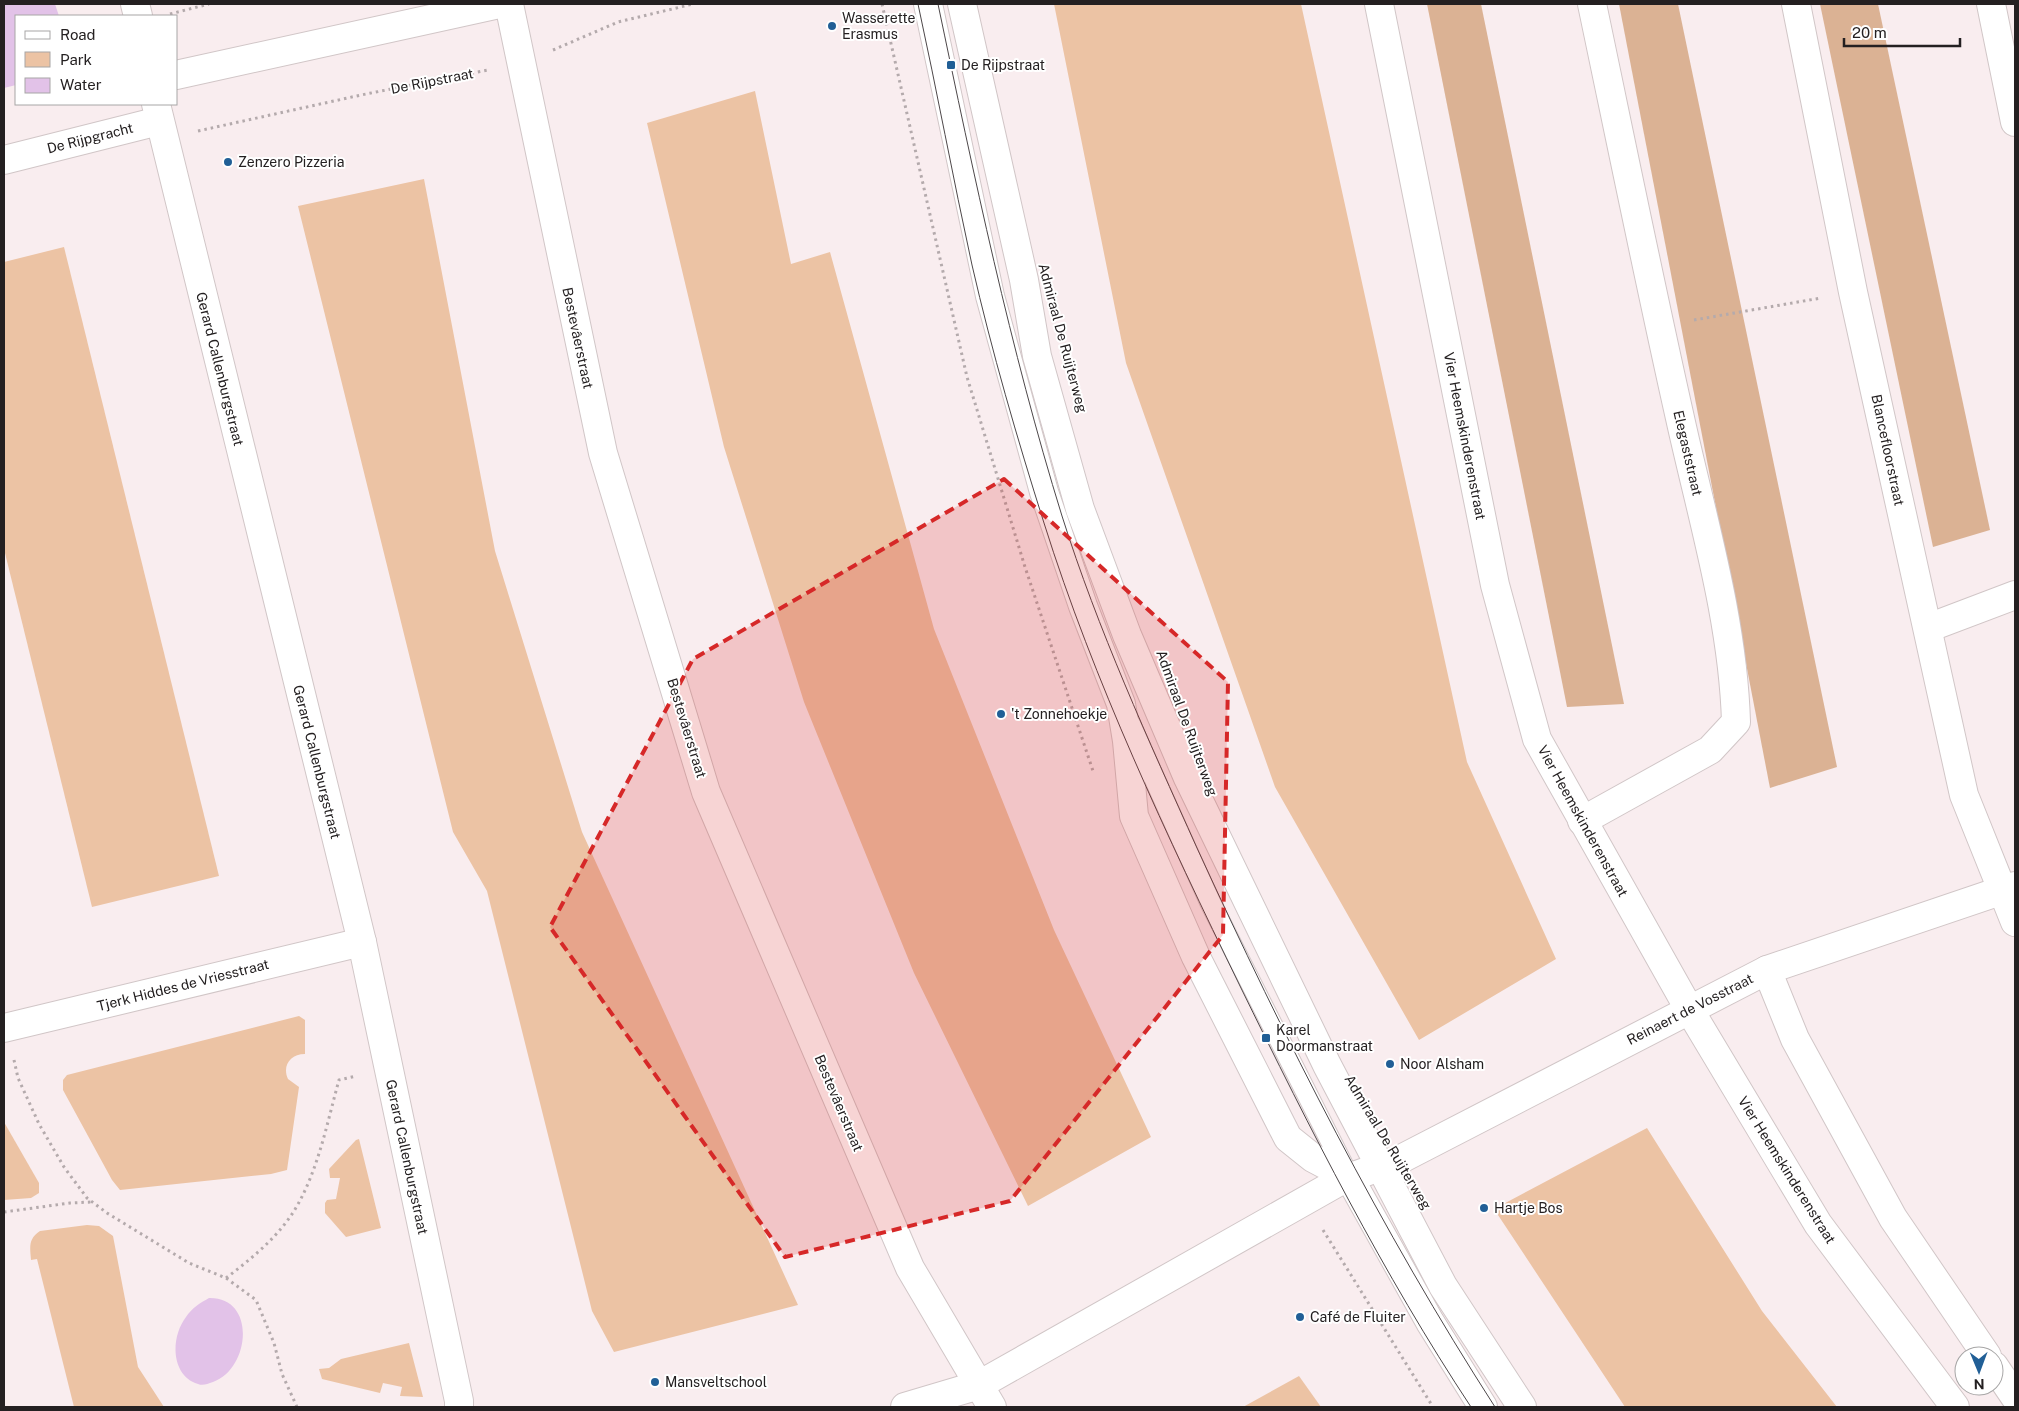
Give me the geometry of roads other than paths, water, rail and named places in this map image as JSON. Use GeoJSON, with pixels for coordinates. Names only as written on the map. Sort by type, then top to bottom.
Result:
{"type":"FeatureCollection","features":[{"type":"Feature","properties":{"kind":"street"},"geometry":{"type":"LineString","coordinates":[[178,76],[499,4]]}},
{"type":"Feature","properties":{"kind":"street","name":"Bestevâerstraat"},"geometry":{"type":"LineString","coordinates":[[509,4],[520,64],[603,453],[706,792],[910,1268],[985,1396]]}},
{"type":"Feature","properties":{"kind":"street"},"geometry":{"type":"LineString","coordinates":[[928,4],[990,296],[1044,492],[1080,597],[1121,704],[1127,741],[1134,816],[1196,957],[1288,1138],[1313,1158],[1349,1177],[1430,1322],[1483,1407]]}},
{"type":"Feature","properties":{"kind":"street","name":"Admiraal De Ruijterweg"},"geometry":{"type":"LineString","coordinates":[[962,4],[1024,280],[1037,356],[1080,508],[1127,635],[1188,778],[1327,1065],[1443,1286],[1522,1407]]}},
{"type":"Feature","properties":{"kind":"street","name":"Vier Heemskinderenstraat"},"geometry":{"type":"LineString","coordinates":[[1379,4],[1495,585],[1537,739],[1689,1009],[1818,1224],[1955,1407]]}},
{"type":"Feature","properties":{"kind":"street","name":"Elegaststraat"},"geometry":{"type":"LineString","coordinates":[[1582,821],[1710,750],[1736,722],[1735,685],[1726,625],[1659,326],[1592,4]]}},
{"type":"Feature","properties":{"kind":"street","name":"Blancefloorstraat"},"geometry":{"type":"LineString","coordinates":[[1796,4],[1853,292],[1964,795],[2010,888],[2015,922]]}},
{"type":"Feature","properties":{"kind":"street"},"geometry":{"type":"LineString","coordinates":[[1991,4],[2015,122]]}},
{"type":"Feature","properties":{"kind":"street","name":"De Rijpgracht"},"geometry":{"type":"LineString","coordinates":[[4,160],[159,121]]}},
{"type":"Feature","properties":{"kind":"street","name":"Gerard Callenburgstraat"},"geometry":{"type":"LineString","coordinates":[[159,121],[362,942],[459,1407]]}},
{"type":"Feature","properties":{"kind":"street"},"geometry":{"type":"LineString","coordinates":[[1928,628],[2015,595]]}},
{"type":"Feature","properties":{"kind":"street","name":"Reinaert de Vosstraat"},"geometry":{"type":"LineString","coordinates":[[1349,1177],[1399,1160],[1767,970],[2010,888]]}},
{"type":"Feature","properties":{"kind":"street","name":"Tjerk Hiddes de Vriesstraat"},"geometry":{"type":"LineString","coordinates":[[5,1024],[362,942]]}},
{"type":"Feature","properties":{"kind":"street"},"geometry":{"type":"LineString","coordinates":[[1767,970],[1795,1039],[1893,1218],[1980,1346]]}},
{"type":"Feature","properties":{"kind":"street"},"geometry":{"type":"LineString","coordinates":[[905,1407],[985,1396],[1349,1177]]}},
{"type":"Feature","properties":{"kind":"street"},"geometry":{"type":"LineString","coordinates":[[2004,1381],[2015,1397]]}},
{"type":"Feature","properties":{"kind":"lane"},"geometry":{"type":"LineString","coordinates":[[1121,704],[1210,902],[1349,1177]]}},
{"type":"Feature","properties":{"kind":"water"},"geometry":{"type":"Polygon","coordinates":[[[4,4],[55,4],[59,15],[15,15],[15,85],[4,88],[4,4]]]}},
{"type":"Feature","properties":{"kind":"water"},"geometry":{"type":"Polygon","coordinates":[[[209,1298],[224,1301],[235,1309],[241,1321],[243,1335],[241,1349],[235,1363],[225,1375],[213,1382],[202,1385],[189,1380],[182,1373],[178,1365],[176,1345],[177,1335],[186,1317],[196,1306],[209,1298]]]}},
{"type":"Feature","properties":{"kind":"tram line"},"geometry":{"type":"LineString","coordinates":[[918,4],[972,265],[1005,395],[1044,523],[1085,641],[1159,816],[1293,1093],[1378,1253],[1439,1357],[1471,1407]]}},
{"type":"Feature","properties":{"kind":"tram line"},"geometry":{"type":"LineString","coordinates":[[938,4],[979,197],[1009,326],[1043,453],[1091,601],[1142,725],[1197,848],[1300,1063],[1336,1133],[1413,1272],[1495,1407]]}},
{"type":"Feature","properties":{"kind":"place","name":"Wasserette Erasmus"},"geometry":{"type":"Point","coordinates":[832,26]}},
{"type":"Feature","properties":{"kind":"place","name":"De Rijpstraat"},"geometry":{"type":"Point","coordinates":[951,65]}},
{"type":"Feature","properties":{"kind":"place","name":"Zenzero Pizzeria"},"geometry":{"type":"Point","coordinates":[228,162]}},
{"type":"Feature","properties":{"kind":"place","name":"'t Zonnehoekje"},"geometry":{"type":"Point","coordinates":[1001,714]}},
{"type":"Feature","properties":{"kind":"place","name":"Karel Doormanstraat"},"geometry":{"type":"Point","coordinates":[1266,1038]}},
{"type":"Feature","properties":{"kind":"place","name":"Noor Alsham"},"geometry":{"type":"Point","coordinates":[1390,1064]}},
{"type":"Feature","properties":{"kind":"place","name":"Hartje Bos"},"geometry":{"type":"Point","coordinates":[1484,1208]}},
{"type":"Feature","properties":{"kind":"place","name":"Café de Fluiter"},"geometry":{"type":"Point","coordinates":[1300,1317]}},
{"type":"Feature","properties":{"kind":"place","name":"Mansveltschool"},"geometry":{"type":"Point","coordinates":[655,1382]}}]}
